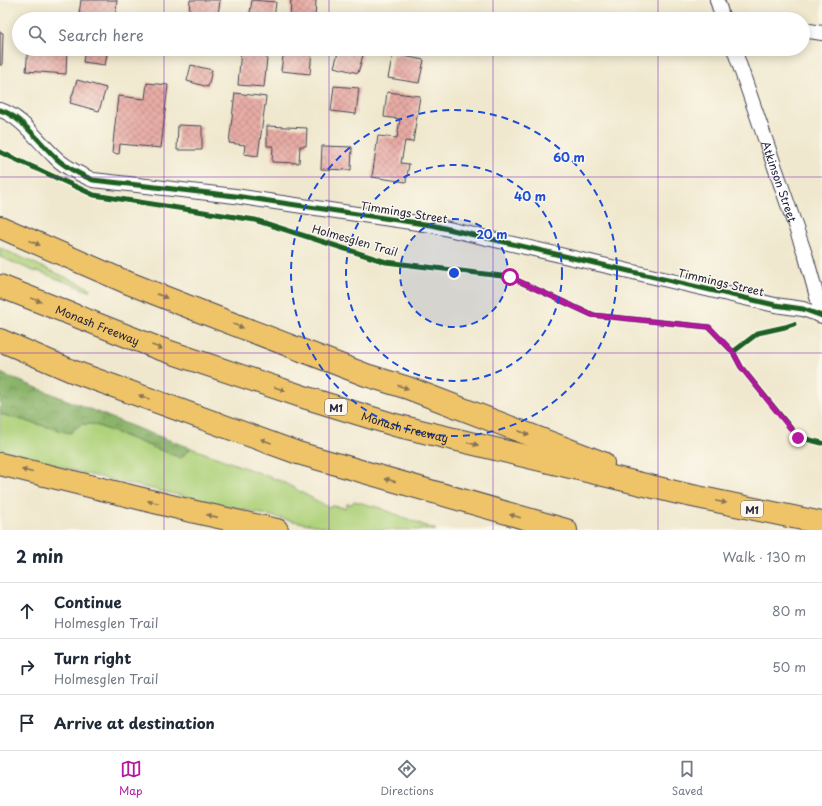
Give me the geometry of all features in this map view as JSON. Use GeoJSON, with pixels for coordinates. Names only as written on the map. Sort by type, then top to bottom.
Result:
{"type":"FeatureCollection","features":[{"type":"Feature","properties":{"kind":"highway"},"geometry":{"type":"LineString","coordinates":[[0,226],[126,282],[202,312],[366,375],[408,388],[683,494]]}},
{"type":"Feature","properties":{"kind":"highway","name":"Monash Freeway"},"geometry":{"type":"LineString","coordinates":[[0,286],[155,347],[307,398],[388,423],[683,494],[822,523]]}},
{"type":"Feature","properties":{"kind":"highway"},"geometry":{"type":"LineString","coordinates":[[0,340],[72,371],[298,453],[566,530]]}},
{"type":"Feature","properties":{"kind":"highway"},"geometry":{"type":"LineString","coordinates":[[0,464],[184,509],[278,530]]}},
{"type":"Feature","properties":{"kind":"street"},"geometry":{"type":"LineString","coordinates":[[717,0],[721,12]]}},
{"type":"Feature","properties":{"kind":"street"},"geometry":{"type":"LineString","coordinates":[[810,31],[822,33]]}},
{"type":"Feature","properties":{"kind":"street","name":"Atkinson Street"},"geometry":{"type":"LineString","coordinates":[[736,56],[806,257],[822,316]]}},
{"type":"Feature","properties":{"kind":"street","name":"Timmings Street"},"geometry":{"type":"LineString","coordinates":[[0,110],[11,115],[29,129],[55,157],[75,171],[93,180],[234,196],[431,225],[776,305],[803,309],[822,316]]}},
{"type":"Feature","properties":{"kind":"green space"},"geometry":{"type":"Polygon","coordinates":[[[0,248],[90,288],[89,291],[0,257],[0,248]]]}},
{"type":"Feature","properties":{"kind":"green space"},"geometry":{"type":"Polygon","coordinates":[[[0,373],[144,431],[191,448],[181,458],[93,424],[81,424],[70,433],[0,414],[0,373]]]}},
{"type":"Feature","properties":{"kind":"green space"},"geometry":{"type":"Polygon","coordinates":[[[0,414],[70,433],[81,424],[93,424],[181,458],[191,448],[281,481],[328,507],[334,506],[345,508],[347,504],[352,504],[354,501],[380,508],[436,530],[340,530],[293,521],[82,473],[0,449],[0,414]]]}},
{"type":"Feature","properties":{"kind":"building"},"geometry":{"type":"Polygon","coordinates":[[[81,0],[117,0],[116,12],[79,12],[81,0]]]}},
{"type":"Feature","properties":{"kind":"building"},"geometry":{"type":"Polygon","coordinates":[[[190,0],[220,0],[218,12],[189,11],[190,0]]]}},
{"type":"Feature","properties":{"kind":"building"},"geometry":{"type":"Polygon","coordinates":[[[252,0],[276,2],[275,12],[250,12],[252,0]]]}},
{"type":"Feature","properties":{"kind":"building"},"geometry":{"type":"Polygon","coordinates":[[[291,0],[316,0],[315,12],[290,12],[291,0]]]}},
{"type":"Feature","properties":{"kind":"building"},"geometry":{"type":"Polygon","coordinates":[[[0,32],[3,33],[2,65],[0,65],[0,32]]]}},
{"type":"Feature","properties":{"kind":"building"},"geometry":{"type":"Polygon","coordinates":[[[27,56],[67,56],[66,74],[26,71],[27,56]]]}},
{"type":"Feature","properties":{"kind":"building"},"geometry":{"type":"Polygon","coordinates":[[[84,56],[107,56],[105,65],[83,62],[84,56]]]}},
{"type":"Feature","properties":{"kind":"building"},"geometry":{"type":"Polygon","coordinates":[[[240,56],[267,56],[264,87],[238,85],[240,56]]]}},
{"type":"Feature","properties":{"kind":"building"},"geometry":{"type":"Polygon","coordinates":[[[283,56],[311,56],[310,74],[281,71],[283,56]]]}},
{"type":"Feature","properties":{"kind":"building"},"geometry":{"type":"Polygon","coordinates":[[[337,56],[363,56],[358,73],[334,67],[337,56]]]}},
{"type":"Feature","properties":{"kind":"building"},"geometry":{"type":"Polygon","coordinates":[[[393,56],[403,56],[424,60],[419,83],[388,78],[393,56]]]}},
{"type":"Feature","properties":{"kind":"building"},"geometry":{"type":"Polygon","coordinates":[[[191,65],[212,70],[208,87],[187,81],[191,65]]]}},
{"type":"Feature","properties":{"kind":"building"},"geometry":{"type":"Polygon","coordinates":[[[77,80],[106,88],[99,111],[70,103],[77,80]]]}},
{"type":"Feature","properties":{"kind":"building"},"geometry":{"type":"Polygon","coordinates":[[[147,83],[168,85],[161,148],[120,144],[119,154],[112,153],[118,96],[145,99],[147,83]]]}},
{"type":"Feature","properties":{"kind":"building"},"geometry":{"type":"Polygon","coordinates":[[[334,86],[359,88],[356,114],[331,111],[334,86]]]}},
{"type":"Feature","properties":{"kind":"building"},"geometry":{"type":"Polygon","coordinates":[[[387,92],[420,96],[413,142],[405,141],[401,163],[409,164],[406,182],[372,177],[378,136],[397,138],[400,119],[384,117],[387,92]]]}},
{"type":"Feature","properties":{"kind":"building"},"geometry":{"type":"Polygon","coordinates":[[[235,93],[266,97],[258,156],[244,154],[245,145],[229,143],[235,93]]]}},
{"type":"Feature","properties":{"kind":"building"},"geometry":{"type":"Polygon","coordinates":[[[178,125],[202,126],[202,150],[177,150],[178,125]]]}},
{"type":"Feature","properties":{"kind":"building"},"geometry":{"type":"Polygon","coordinates":[[[267,126],[307,128],[306,146],[300,146],[299,163],[272,162],[273,146],[267,146],[267,126]]]}},
{"type":"Feature","properties":{"kind":"building"},"geometry":{"type":"Polygon","coordinates":[[[322,146],[352,147],[351,170],[321,169],[322,146]]]}},
{"type":"Feature","properties":{"kind":"cycle path"},"geometry":{"type":"LineString","coordinates":[[0,110],[8,113],[22,123],[62,164],[93,180],[235,196],[431,225],[775,305],[803,309],[822,316]]}},
{"type":"Feature","properties":{"kind":"cycle path","name":"Holmesglen Trail"},"geometry":{"type":"LineString","coordinates":[[0,152],[94,195],[255,220],[386,262],[510,277],[592,315],[709,327],[733,352],[741,367],[798,437],[822,443]]}},
{"type":"Feature","properties":{"kind":"cycle path"},"geometry":{"type":"LineString","coordinates":[[733,352],[758,333],[794,324]]}},
{"type":"Feature","properties":{"kind":"route"},"geometry":{"type":"LineString","coordinates":[[510,277],[592,315],[709,327],[733,352],[741,367],[798,438]]}}]}
